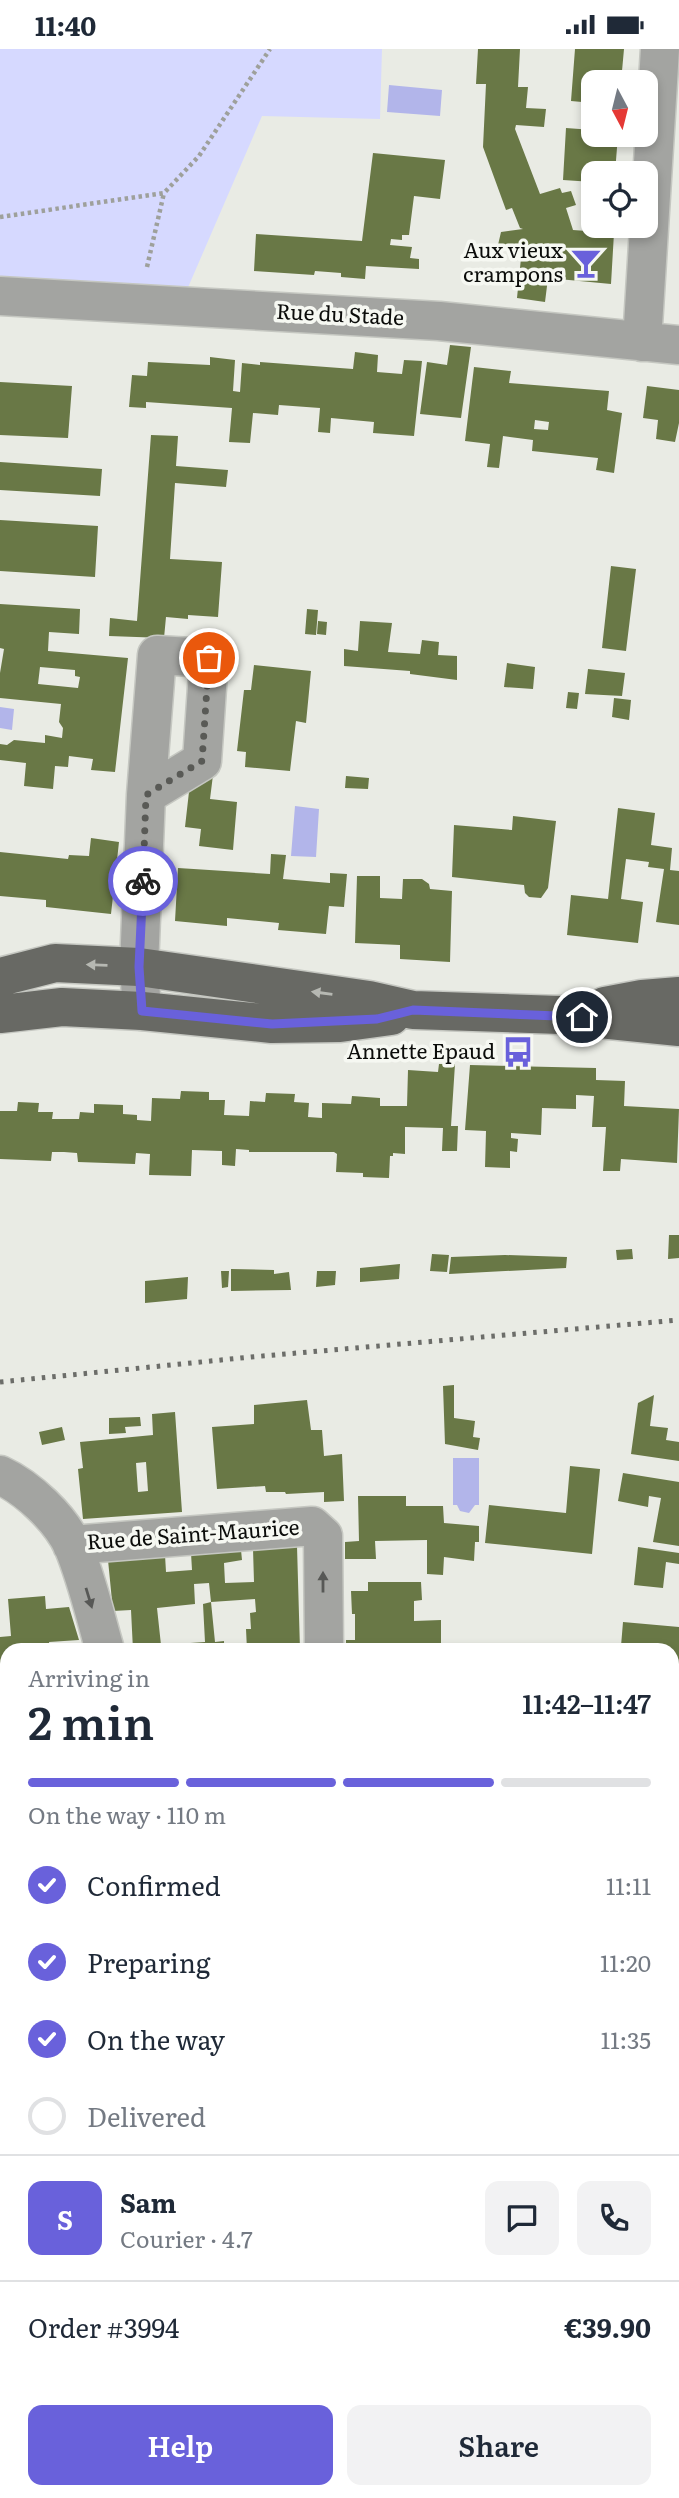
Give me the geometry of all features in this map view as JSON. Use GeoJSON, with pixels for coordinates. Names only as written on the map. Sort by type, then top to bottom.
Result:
{"type":"FeatureCollection","features":[{"type":"Feature","properties":{"kind":"main road"},"geometry":{"type":"LineString","coordinates":[[0,977],[55,963],[139,967],[369,1000],[413,1010],[560,1015],[679,1027]]}},
{"type":"Feature","properties":{"kind":"main road"},"geometry":{"type":"LineString","coordinates":[[560,1015],[642,999],[679,996]]}},
{"type":"Feature","properties":{"kind":"main road"},"geometry":{"type":"LineString","coordinates":[[0,1014],[62,1007],[142,1011],[272,1024],[365,1021],[413,1010]]}},
{"type":"Feature","properties":{"kind":"street"},"geometry":{"type":"LineString","coordinates":[[660,49],[661,343]]}},
{"type":"Feature","properties":{"kind":"street","name":"Rue du Stade"},"geometry":{"type":"LineString","coordinates":[[0,296],[439,321],[661,343]]}},
{"type":"Feature","properties":{"kind":"street"},"geometry":{"type":"LineString","coordinates":[[142,1011],[139,967],[146,795]]}},
{"type":"Feature","properties":{"kind":"street"},"geometry":{"type":"LineString","coordinates":[[0,1475],[28,1492],[52,1516],[72,1545],[103,1643]]}},
{"type":"Feature","properties":{"kind":"street","name":"Rue de Saint-Maurice"},"geometry":{"type":"LineString","coordinates":[[72,1545],[312,1526],[323,1536],[324,1643]]}},
{"type":"Feature","properties":{"kind":"path"},"geometry":{"type":"LineString","coordinates":[[139,302],[164,193],[199,156],[270,49]]}},
{"type":"Feature","properties":{"kind":"path"},"geometry":{"type":"LineString","coordinates":[[0,217],[164,193]]}},
{"type":"Feature","properties":{"kind":"shaded area"},"geometry":{"type":"Polygon","coordinates":[[[0,49],[382,49],[380,119],[262,116],[180,306],[0,296],[0,49]]]}},
{"type":"Feature","properties":{"kind":"shaded area"},"geometry":{"type":"Polygon","coordinates":[[[389,85],[442,90],[440,116],[387,112],[389,85]]]}},
{"type":"Feature","properties":{"kind":"shaded area"},"geometry":{"type":"Polygon","coordinates":[[[0,707],[14,709],[12,730],[0,728],[0,707]]]}},
{"type":"Feature","properties":{"kind":"shaded area"},"geometry":{"type":"Polygon","coordinates":[[[295,806],[319,809],[316,857],[291,856],[295,806]]]}},
{"type":"Feature","properties":{"kind":"shaded area"},"geometry":{"type":"Polygon","coordinates":[[[453,1458],[479,1458],[479,1505],[475,1505],[469,1513],[460,1511],[457,1505],[453,1505],[453,1458]]]}},
{"type":"Feature","properties":{"kind":"building"},"geometry":{"type":"Polygon","coordinates":[[[478,49],[520,49],[518,87],[528,87],[526,108],[546,109],[544,127],[516,125],[515,129],[540,194],[560,188],[562,193],[571,191],[576,205],[566,208],[573,230],[581,231],[581,238],[614,238],[611,284],[548,278],[545,302],[517,298],[522,248],[498,245],[501,232],[523,229],[520,228],[512,208],[506,210],[483,147],[486,84],[476,84],[478,49]]]}},
{"type":"Feature","properties":{"kind":"building"},"geometry":{"type":"Polygon","coordinates":[[[575,49],[624,49],[622,70],[581,70],[581,102],[571,101],[575,49]]]}},
{"type":"Feature","properties":{"kind":"building"},"geometry":{"type":"Polygon","coordinates":[[[566,128],[581,129],[581,147],[617,147],[616,161],[581,161],[581,181],[563,180],[566,128]]]}},
{"type":"Feature","properties":{"kind":"building"},"geometry":{"type":"Polygon","coordinates":[[[373,153],[445,160],[440,199],[414,196],[409,235],[402,235],[402,240],[391,239],[390,245],[412,247],[410,258],[419,259],[419,269],[366,266],[365,279],[341,277],[341,273],[315,271],[314,275],[254,271],[256,234],[362,241],[373,153]]]}},
{"type":"Feature","properties":{"kind":"building"},"geometry":{"type":"Polygon","coordinates":[[[450,345],[471,347],[461,418],[420,414],[427,362],[447,365],[450,345]]]}},
{"type":"Feature","properties":{"kind":"building"},"geometry":{"type":"Polygon","coordinates":[[[355,352],[378,355],[377,372],[402,374],[404,360],[422,361],[414,436],[373,433],[374,422],[331,418],[330,433],[318,432],[320,408],[279,405],[278,415],[253,413],[250,443],[229,442],[232,408],[146,402],[146,408],[129,407],[132,375],[147,376],[148,362],[210,365],[210,357],[235,360],[233,391],[240,392],[242,363],[353,369],[355,352]]]}},
{"type":"Feature","properties":{"kind":"building"},"geometry":{"type":"Polygon","coordinates":[[[474,367],[511,371],[509,383],[609,391],[607,410],[622,413],[614,473],[596,470],[598,458],[532,451],[533,440],[503,436],[499,468],[487,467],[490,444],[465,441],[474,367]],[[535,420],[534,429],[548,430],[549,422],[535,420]]]}},
{"type":"Feature","properties":{"kind":"building"},"geometry":{"type":"Polygon","coordinates":[[[0,382],[72,386],[68,438],[0,435],[0,382]]]}},
{"type":"Feature","properties":{"kind":"building"},"geometry":{"type":"Polygon","coordinates":[[[647,386],[679,390],[679,423],[675,442],[656,439],[658,420],[643,418],[647,386]]]}},
{"type":"Feature","properties":{"kind":"building"},"geometry":{"type":"Polygon","coordinates":[[[151,435],[178,436],[176,466],[228,470],[226,487],[175,483],[170,559],[222,562],[218,617],[166,617],[164,638],[109,636],[110,618],[137,621],[151,435]]]}},
{"type":"Feature","properties":{"kind":"building"},"geometry":{"type":"Polygon","coordinates":[[[0,462],[102,469],[100,496],[0,490],[0,462]]]}},
{"type":"Feature","properties":{"kind":"building"},"geometry":{"type":"Polygon","coordinates":[[[0,520],[98,526],[95,577],[0,571],[0,520]]]}},
{"type":"Feature","properties":{"kind":"building"},"geometry":{"type":"Polygon","coordinates":[[[611,566],[636,569],[626,651],[602,648],[611,566]]]}},
{"type":"Feature","properties":{"kind":"building"},"geometry":{"type":"Polygon","coordinates":[[[0,604],[80,609],[79,634],[49,632],[48,651],[128,658],[115,772],[91,770],[93,759],[69,756],[68,767],[55,766],[53,789],[24,786],[26,763],[0,760],[0,744],[7,745],[14,740],[45,743],[45,735],[62,738],[63,728],[59,722],[61,704],[0,698],[4,649],[0,648],[0,604]],[[40,667],[38,684],[78,688],[80,677],[75,676],[75,670],[40,667]]]}},
{"type":"Feature","properties":{"kind":"building"},"geometry":{"type":"Polygon","coordinates":[[[307,609],[318,610],[316,635],[305,634],[307,609]]]}},
{"type":"Feature","properties":{"kind":"building"},"geometry":{"type":"Polygon","coordinates":[[[318,621],[327,622],[326,635],[317,634],[318,621]]]}},
{"type":"Feature","properties":{"kind":"building"},"geometry":{"type":"Polygon","coordinates":[[[360,621],[392,623],[388,652],[420,654],[422,640],[439,642],[438,655],[457,656],[457,680],[410,674],[410,671],[344,666],[344,649],[358,651],[360,621]]]}},
{"type":"Feature","properties":{"kind":"building"},"geometry":{"type":"Polygon","coordinates":[[[507,663],[535,667],[533,689],[504,687],[507,663]]]}},
{"type":"Feature","properties":{"kind":"building"},"geometry":{"type":"Polygon","coordinates":[[[254,665],[311,671],[306,723],[296,721],[290,771],[245,767],[246,752],[237,751],[244,690],[251,690],[254,665]]]}},
{"type":"Feature","properties":{"kind":"building"},"geometry":{"type":"Polygon","coordinates":[[[588,669],[625,673],[622,696],[585,694],[588,669]]]}},
{"type":"Feature","properties":{"kind":"building"},"geometry":{"type":"Polygon","coordinates":[[[568,692],[579,693],[577,709],[566,708],[568,692]]]}},
{"type":"Feature","properties":{"kind":"building"},"geometry":{"type":"Polygon","coordinates":[[[614,698],[631,700],[629,720],[612,717],[614,698]]]}},
{"type":"Feature","properties":{"kind":"building"},"geometry":{"type":"Polygon","coordinates":[[[213,775],[210,799],[237,802],[233,850],[199,846],[201,829],[185,827],[190,783],[213,775]]]}},
{"type":"Feature","properties":{"kind":"building"},"geometry":{"type":"Polygon","coordinates":[[[346,776],[369,778],[368,789],[345,788],[346,776]]]}},
{"type":"Feature","properties":{"kind":"building"},"geometry":{"type":"Polygon","coordinates":[[[618,808],[655,813],[651,845],[672,848],[670,870],[679,871],[679,925],[656,922],[664,869],[648,867],[649,862],[626,859],[621,899],[643,902],[638,943],[567,935],[571,895],[608,899],[618,808]]]}},
{"type":"Feature","properties":{"kind":"building"},"geometry":{"type":"Polygon","coordinates":[[[513,816],[556,821],[548,888],[541,898],[529,897],[525,893],[524,885],[452,877],[454,825],[512,830],[513,816]]]}},
{"type":"Feature","properties":{"kind":"building"},"geometry":{"type":"Polygon","coordinates":[[[91,838],[119,842],[111,914],[46,907],[46,900],[0,896],[0,852],[68,859],[69,855],[89,856],[91,838]]]}},
{"type":"Feature","properties":{"kind":"building"},"geometry":{"type":"Polygon","coordinates":[[[271,854],[286,855],[283,879],[330,883],[330,873],[347,874],[344,907],[329,906],[326,934],[278,930],[279,923],[227,918],[227,926],[175,921],[178,868],[270,874],[271,854]]]}},
{"type":"Feature","properties":{"kind":"building"},"geometry":{"type":"Polygon","coordinates":[[[357,876],[380,876],[380,898],[402,899],[403,879],[422,879],[429,884],[430,889],[452,891],[450,962],[400,959],[400,945],[355,943],[357,876]]]}},
{"type":"Feature","properties":{"kind":"building"},"geometry":{"type":"Polygon","coordinates":[[[439,1064],[455,1064],[451,1126],[458,1126],[457,1151],[442,1151],[443,1128],[405,1127],[405,1154],[393,1153],[393,1156],[390,1156],[389,1178],[336,1172],[337,1154],[334,1152],[249,1152],[236,1149],[235,1166],[222,1165],[222,1151],[192,1150],[191,1176],[149,1175],[150,1154],[136,1153],[135,1164],[78,1162],[77,1153],[64,1152],[52,1152],[51,1161],[0,1159],[0,1111],[17,1111],[18,1102],[39,1103],[38,1112],[53,1112],[52,1119],[79,1119],[80,1112],[94,1113],[94,1104],[123,1105],[123,1114],[137,1115],[137,1120],[151,1121],[152,1098],[180,1099],[181,1091],[209,1092],[209,1100],[225,1100],[224,1115],[249,1116],[250,1101],[265,1102],[266,1093],[295,1094],[294,1102],[309,1103],[308,1117],[322,1118],[322,1103],[351,1104],[352,1096],[380,1098],[380,1106],[407,1106],[408,1070],[438,1072],[439,1064]]]}},
{"type":"Feature","properties":{"kind":"building"},"geometry":{"type":"Polygon","coordinates":[[[470,1065],[596,1068],[596,1080],[625,1081],[624,1106],[679,1109],[677,1163],[621,1159],[620,1171],[603,1171],[606,1127],[592,1127],[594,1096],[576,1095],[576,1109],[542,1108],[541,1135],[511,1133],[511,1138],[518,1139],[517,1152],[510,1151],[510,1168],[485,1167],[486,1131],[465,1130],[470,1065]]]}},
{"type":"Feature","properties":{"kind":"building"},"geometry":{"type":"Polygon","coordinates":[[[669,1235],[679,1235],[679,1258],[668,1259],[669,1235]]]}},
{"type":"Feature","properties":{"kind":"building"},"geometry":{"type":"Polygon","coordinates":[[[632,1249],[633,1259],[617,1260],[616,1250],[632,1249]]]}},
{"type":"Feature","properties":{"kind":"building"},"geometry":{"type":"Polygon","coordinates":[[[432,1254],[449,1255],[447,1272],[430,1271],[432,1254]]]}},
{"type":"Feature","properties":{"kind":"building"},"geometry":{"type":"Polygon","coordinates":[[[451,1257],[567,1257],[566,1268],[449,1274],[451,1257]]]}},
{"type":"Feature","properties":{"kind":"building"},"geometry":{"type":"Polygon","coordinates":[[[400,1264],[399,1279],[360,1282],[360,1268],[400,1264]]]}},
{"type":"Feature","properties":{"kind":"building"},"geometry":{"type":"Polygon","coordinates":[[[231,1269],[274,1270],[274,1274],[289,1272],[291,1290],[231,1291],[231,1269]]]}},
{"type":"Feature","properties":{"kind":"building"},"geometry":{"type":"Polygon","coordinates":[[[221,1271],[229,1271],[228,1287],[222,1288],[221,1271]]]}},
{"type":"Feature","properties":{"kind":"building"},"geometry":{"type":"Polygon","coordinates":[[[317,1271],[336,1271],[335,1285],[316,1287],[317,1271]]]}},
{"type":"Feature","properties":{"kind":"building"},"geometry":{"type":"Polygon","coordinates":[[[188,1277],[187,1299],[145,1303],[145,1281],[188,1277]]]}},
{"type":"Feature","properties":{"kind":"building"},"geometry":{"type":"Polygon","coordinates":[[[454,1385],[454,1418],[475,1421],[473,1437],[480,1438],[478,1450],[445,1444],[443,1386],[454,1385]]]}},
{"type":"Feature","properties":{"kind":"building"},"geometry":{"type":"Polygon","coordinates":[[[654,1395],[650,1426],[668,1428],[666,1440],[679,1442],[679,1461],[631,1454],[638,1403],[654,1395]]]}},
{"type":"Feature","properties":{"kind":"building"},"geometry":{"type":"Polygon","coordinates":[[[307,1400],[311,1430],[322,1430],[324,1456],[342,1454],[344,1501],[324,1502],[324,1492],[266,1492],[265,1486],[217,1489],[212,1427],[254,1424],[254,1405],[307,1400]]]}},
{"type":"Feature","properties":{"kind":"building"},"geometry":{"type":"Polygon","coordinates":[[[175,1412],[182,1512],[83,1519],[78,1469],[83,1468],[80,1442],[153,1435],[152,1414],[175,1412]],[[146,1462],[136,1463],[138,1492],[148,1491],[146,1462]]]}},
{"type":"Feature","properties":{"kind":"building"},"geometry":{"type":"Polygon","coordinates":[[[140,1417],[141,1426],[125,1427],[126,1433],[109,1434],[109,1418],[140,1417]]]}},
{"type":"Feature","properties":{"kind":"building"},"geometry":{"type":"Polygon","coordinates":[[[62,1427],[65,1440],[42,1445],[39,1432],[62,1427]]]}},
{"type":"Feature","properties":{"kind":"building"},"geometry":{"type":"Polygon","coordinates":[[[570,1466],[600,1469],[592,1554],[485,1543],[489,1505],[566,1513],[570,1466]]]}},
{"type":"Feature","properties":{"kind":"building"},"geometry":{"type":"Polygon","coordinates":[[[623,1473],[679,1482],[679,1546],[653,1542],[661,1498],[649,1496],[648,1507],[618,1501],[623,1473]]]}},
{"type":"Feature","properties":{"kind":"building"},"geometry":{"type":"Polygon","coordinates":[[[358,1496],[406,1496],[406,1506],[443,1506],[444,1523],[479,1526],[479,1542],[475,1542],[474,1561],[444,1557],[443,1575],[427,1574],[427,1540],[375,1541],[376,1559],[345,1559],[345,1542],[359,1541],[358,1496]]]}},
{"type":"Feature","properties":{"kind":"building"},"geometry":{"type":"Polygon","coordinates":[[[297,1546],[300,1643],[247,1643],[246,1629],[251,1629],[250,1613],[256,1612],[255,1599],[211,1602],[209,1583],[194,1584],[195,1604],[157,1608],[161,1643],[133,1643],[131,1610],[113,1611],[108,1560],[165,1555],[166,1572],[192,1570],[191,1553],[241,1550],[242,1560],[224,1563],[225,1583],[254,1582],[253,1549],[297,1546]]]}},
{"type":"Feature","properties":{"kind":"building"},"geometry":{"type":"Polygon","coordinates":[[[638,1547],[679,1553],[679,1564],[666,1562],[663,1588],[634,1585],[638,1547]]]}},
{"type":"Feature","properties":{"kind":"building"},"geometry":{"type":"Polygon","coordinates":[[[368,1582],[421,1582],[422,1600],[414,1601],[414,1621],[441,1620],[441,1643],[346,1643],[346,1640],[355,1640],[355,1614],[352,1614],[351,1591],[368,1591],[368,1582]]]}},
{"type":"Feature","properties":{"kind":"building"},"geometry":{"type":"Polygon","coordinates":[[[45,1596],[46,1609],[69,1607],[79,1640],[0,1643],[0,1637],[11,1636],[8,1599],[45,1596]]]}},
{"type":"Feature","properties":{"kind":"building"},"geometry":{"type":"Polygon","coordinates":[[[211,1602],[215,1642],[224,1643],[190,1643],[205,1642],[203,1604],[211,1602]]]}},
{"type":"Feature","properties":{"kind":"building"},"geometry":{"type":"Polygon","coordinates":[[[623,1622],[679,1627],[679,1643],[621,1643],[623,1622]]]}},
{"type":"Feature","properties":{"kind":"railway"},"geometry":{"type":"LineString","coordinates":[[0,1382],[679,1320]]}},
{"type":"Feature","properties":{"kind":"way so far"},"geometry":{"type":"LineString","coordinates":[[143,881],[146,795],[202,761],[209,658]]}},
{"type":"Feature","properties":{"kind":"place","name":"Aux vieux crampons"},"geometry":{"type":"Point","coordinates":[586,263]}},
{"type":"Feature","properties":{"kind":"place","name":"Annette Epaud"},"geometry":{"type":"Point","coordinates":[518,1052]}},
{"type":"Feature","properties":{"kind":"route"},"geometry":{"type":"LineString","coordinates":[[143,881],[139,967],[142,1011],[272,1024],[340,1023],[377,1019],[413,1010],[582,1017]]}}]}
